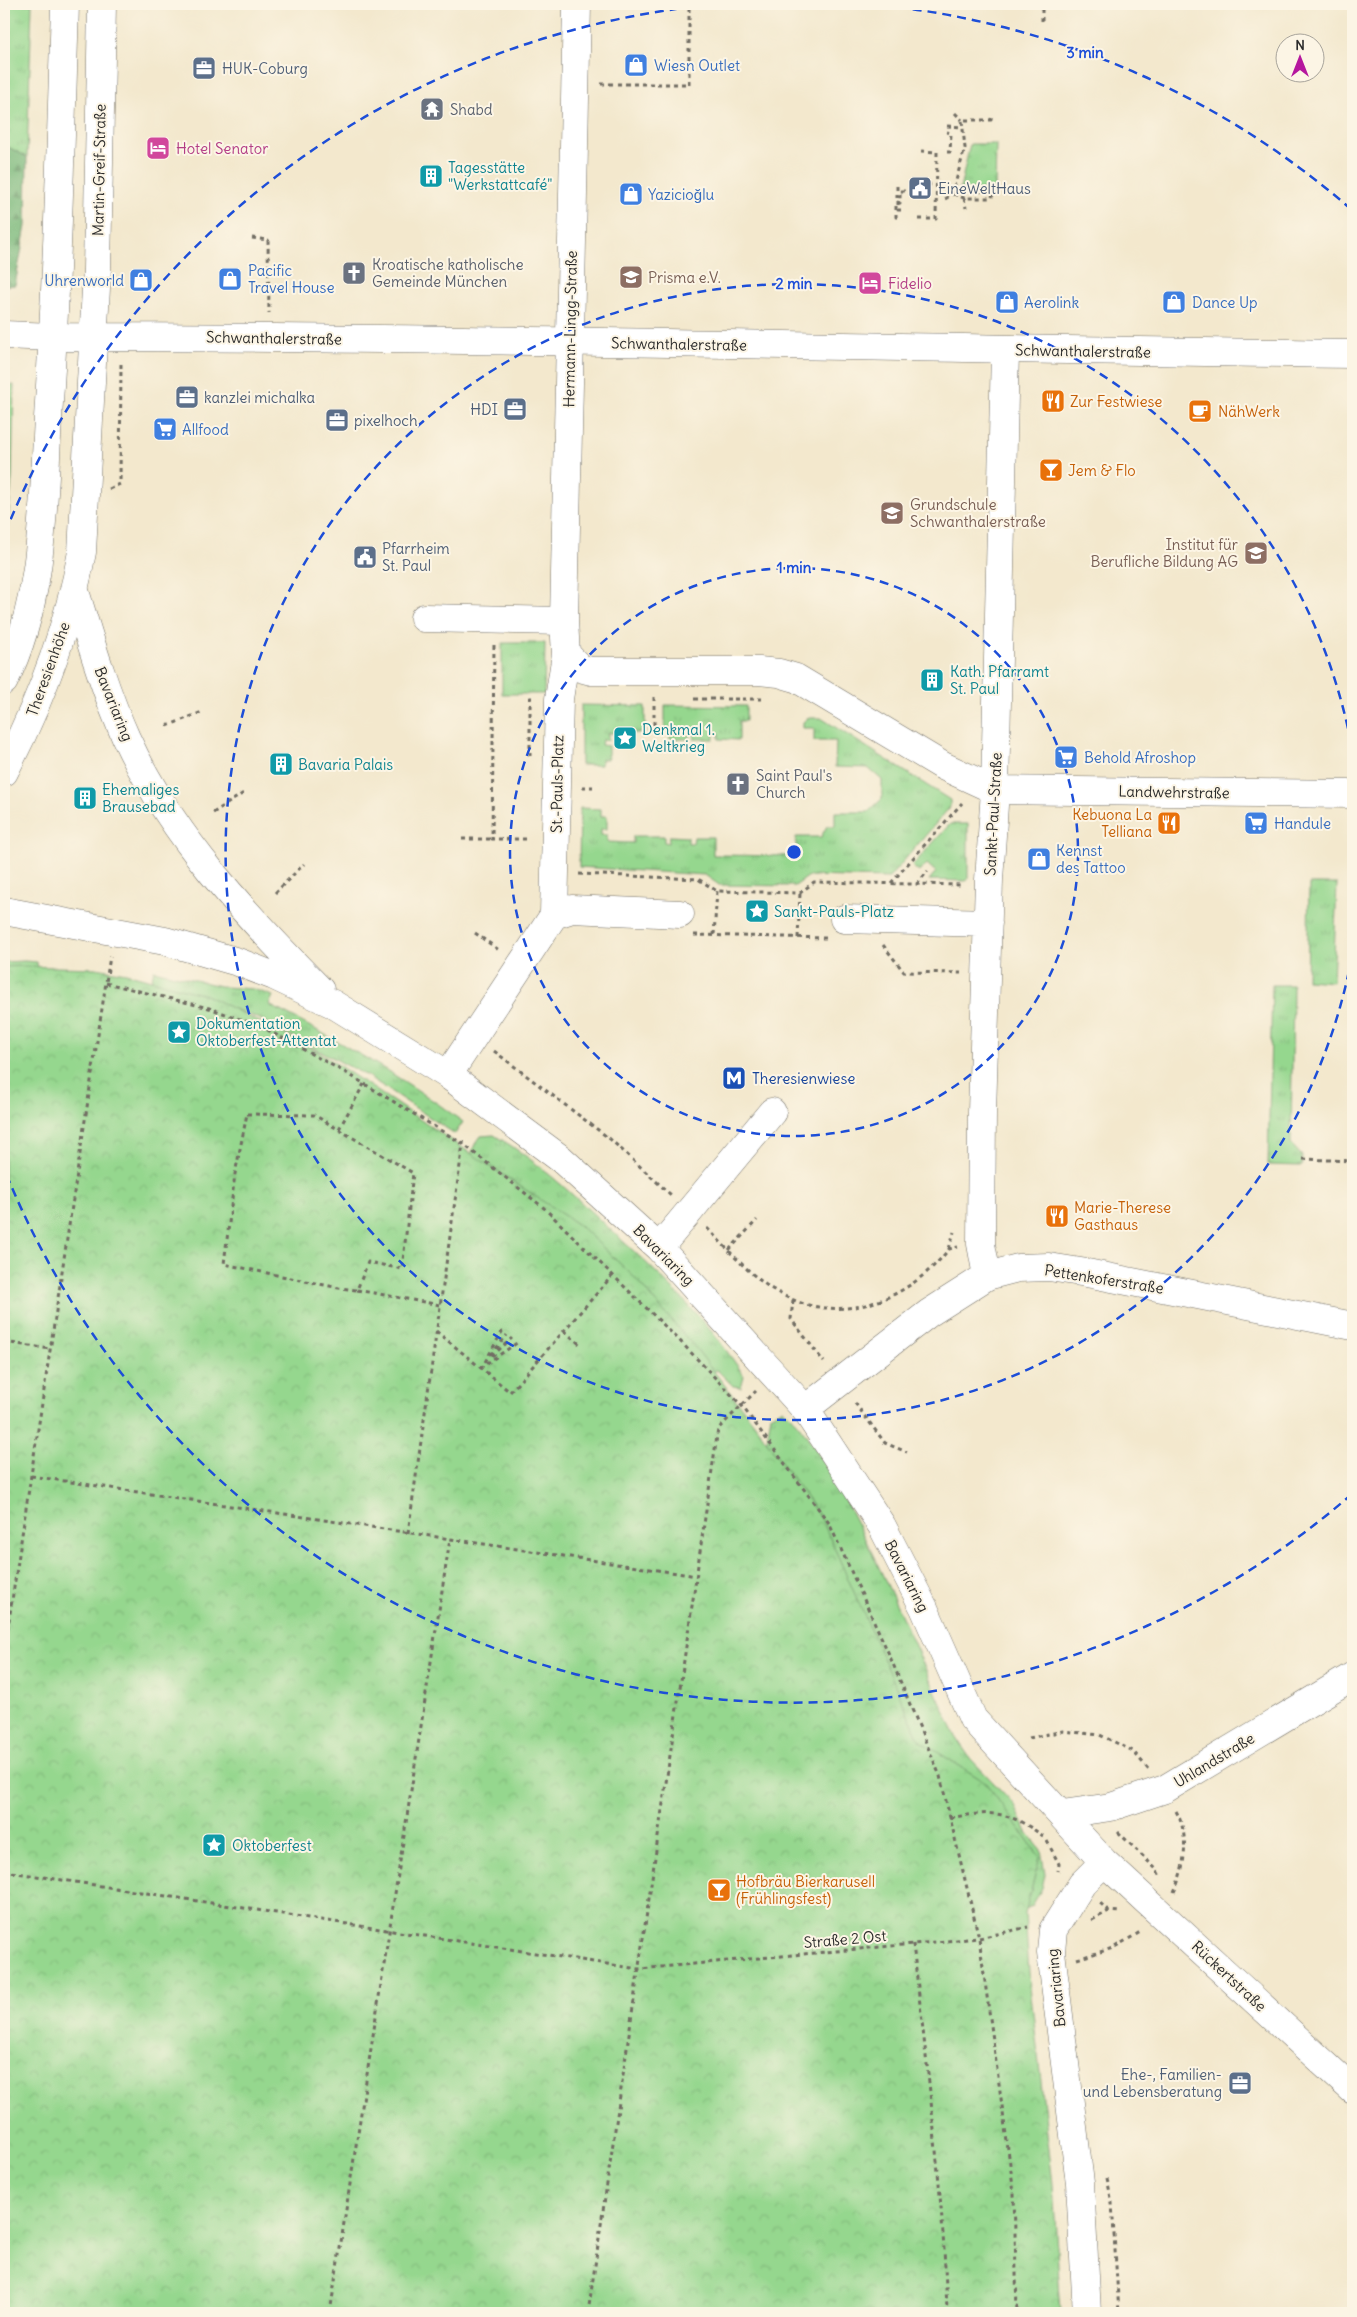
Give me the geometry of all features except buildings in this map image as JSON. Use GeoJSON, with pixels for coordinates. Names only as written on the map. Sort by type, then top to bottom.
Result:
{"type":"FeatureCollection","features":[{"type":"Feature","properties":{"kind":"street"},"geometry":{"type":"LineString","coordinates":[[4,681],[30,604],[38,561],[54,336],[65,4]]}},
{"type":"Feature","properties":{"kind":"street","name":"Martin-Greif-Straße"},"geometry":{"type":"LineString","coordinates":[[93,337],[102,4]]}},
{"type":"Feature","properties":{"kind":"street","name":"Hermann-Lingg-Straße"},"geometry":{"type":"LineString","coordinates":[[566,654],[564,620],[569,341],[578,4]]}},
{"type":"Feature","properties":{"kind":"street","name":"Schwanthalerstraße"},"geometry":{"type":"LineString","coordinates":[[4,335],[569,341],[1005,350],[1353,354]]}},
{"type":"Feature","properties":{"kind":"street","name":"Bavariaring"},"geometry":{"type":"LineString","coordinates":[[93,337],[83,544],[75,591],[109,696],[127,738],[168,812],[190,844],[264,934],[333,1004]]}},
{"type":"Feature","properties":{"kind":"street","name":"Sankt-Paul-Straße"},"geometry":{"type":"LineString","coordinates":[[987,1276],[980,1244],[991,826],[995,790],[1005,350]]}},
{"type":"Feature","properties":{"kind":"street","name":"Theresienhöhe"},"geometry":{"type":"LineString","coordinates":[[4,772],[43,690],[61,640],[75,591]]}},
{"type":"Feature","properties":{"kind":"street"},"geometry":{"type":"LineString","coordinates":[[424,618],[564,620]]}},
{"type":"Feature","properties":{"kind":"street"},"geometry":{"type":"LineString","coordinates":[[566,654],[580,668],[590,671],[770,671],[796,678],[942,766],[995,790]]}},
{"type":"Feature","properties":{"kind":"street","name":"St.-Pauls-Platz"},"geometry":{"type":"LineString","coordinates":[[554,915],[559,699],[566,654]]}},
{"type":"Feature","properties":{"kind":"street","name":"Landwehrstraße"},"geometry":{"type":"LineString","coordinates":[[995,790],[1353,794]]}},
{"type":"Feature","properties":{"kind":"street"},"geometry":{"type":"LineString","coordinates":[[448,1075],[554,915],[572,908],[684,924]]}},
{"type":"Feature","properties":{"kind":"street","name":"Bavariaring"},"geometry":{"type":"LineString","coordinates":[[4,911],[107,929],[200,950],[238,962],[274,976],[333,1004],[448,1075],[561,1159],[659,1248],[805,1409],[882,1526],[924,1608],[973,1719],[1104,1862],[1082,1884],[1053,1930],[1051,1952],[1080,2184],[1086,2313]]}},
{"type":"Feature","properties":{"kind":"street"},"geometry":{"type":"LineString","coordinates":[[839,929],[988,923]]}},
{"type":"Feature","properties":{"kind":"street","name":"Bavariaring"},"geometry":{"type":"LineString","coordinates":[[4,931],[107,929]]}},
{"type":"Feature","properties":{"kind":"street"},"geometry":{"type":"LineString","coordinates":[[659,1248],[772,1112]]}},
{"type":"Feature","properties":{"kind":"street","name":"Pettenkoferstraße"},"geometry":{"type":"LineString","coordinates":[[805,1409],[928,1313],[987,1276],[1018,1268],[1049,1268],[1087,1273],[1353,1326]]}},
{"type":"Feature","properties":{"kind":"street","name":"Uhlandstraße"},"geometry":{"type":"LineString","coordinates":[[1062,1814],[1111,1807],[1165,1789],[1353,1676]]}},
{"type":"Feature","properties":{"kind":"street","name":"Rückertstraße"},"geometry":{"type":"LineString","coordinates":[[1104,1862],[1353,2090]]}},
{"type":"Feature","properties":{"kind":"path"},"geometry":{"type":"LineString","coordinates":[[576,84],[689,84],[689,4]]}},
{"type":"Feature","properties":{"kind":"path"},"geometry":{"type":"LineString","coordinates":[[1042,4],[1042,21]]}},
{"type":"Feature","properties":{"kind":"path"},"geometry":{"type":"LineString","coordinates":[[946,199],[952,195],[965,148],[962,120],[955,113]]}},
{"type":"Feature","properties":{"kind":"path"},"geometry":{"type":"LineString","coordinates":[[967,120],[968,114]]}},
{"type":"Feature","properties":{"kind":"path"},"geometry":{"type":"LineString","coordinates":[[976,114],[976,120]]}},
{"type":"Feature","properties":{"kind":"path"},"geometry":{"type":"LineString","coordinates":[[962,120],[991,120],[992,114]]}},
{"type":"Feature","properties":{"kind":"path"},"geometry":{"type":"LineString","coordinates":[[947,126],[963,127]]}},
{"type":"Feature","properties":{"kind":"path"},"geometry":{"type":"LineString","coordinates":[[947,132],[951,133],[950,152],[947,152]]}},
{"type":"Feature","properties":{"kind":"path"},"geometry":{"type":"LineString","coordinates":[[919,219],[936,219],[937,185],[937,152],[920,151]]}},
{"type":"Feature","properties":{"kind":"path"},"geometry":{"type":"LineString","coordinates":[[919,184],[937,185]]}},
{"type":"Feature","properties":{"kind":"path"},"geometry":{"type":"LineString","coordinates":[[903,210],[898,210],[898,188],[897,202],[900,203],[900,191],[907,191]]}},
{"type":"Feature","properties":{"kind":"path"},"geometry":{"type":"LineString","coordinates":[[946,190],[952,195],[964,198],[992,198],[993,192],[953,190]]}},
{"type":"Feature","properties":{"kind":"path"},"geometry":{"type":"LineString","coordinates":[[964,198],[966,208]]}},
{"type":"Feature","properties":{"kind":"path"},"geometry":{"type":"LineString","coordinates":[[896,206],[896,217],[898,217]]}},
{"type":"Feature","properties":{"kind":"path"},"geometry":{"type":"LineString","coordinates":[[252,238],[268,240],[269,338]]}},
{"type":"Feature","properties":{"kind":"path"},"geometry":{"type":"LineString","coordinates":[[492,840],[494,619]]}},
{"type":"Feature","properties":{"kind":"path"},"geometry":{"type":"LineString","coordinates":[[654,671],[654,733]]}},
{"type":"Feature","properties":{"kind":"path"},"geometry":{"type":"LineString","coordinates":[[530,698],[559,699]]}},
{"type":"Feature","properties":{"kind":"path"},"geometry":{"type":"LineString","coordinates":[[645,699],[664,699]]}},
{"type":"Feature","properties":{"kind":"path"},"geometry":{"type":"LineString","coordinates":[[693,699],[769,699]]}},
{"type":"Feature","properties":{"kind":"path"},"geometry":{"type":"LineString","coordinates":[[167,726],[202,712]]}},
{"type":"Feature","properties":{"kind":"path"},"geometry":{"type":"LineString","coordinates":[[213,813],[245,792]]}},
{"type":"Feature","properties":{"kind":"path"},"geometry":{"type":"LineString","coordinates":[[891,883],[964,800],[956,796]]}},
{"type":"Feature","properties":{"kind":"path"},"geometry":{"type":"LineString","coordinates":[[462,839],[529,840]]}},
{"type":"Feature","properties":{"kind":"path"},"geometry":{"type":"LineString","coordinates":[[275,893],[304,864]]}},
{"type":"Feature","properties":{"kind":"path"},"geometry":{"type":"LineString","coordinates":[[917,884],[928,871]]}},
{"type":"Feature","properties":{"kind":"path"},"geometry":{"type":"LineString","coordinates":[[555,874],[698,879],[717,891],[800,893],[814,882],[972,886]]}},
{"type":"Feature","properties":{"kind":"path"},"geometry":{"type":"LineString","coordinates":[[714,935],[717,891]]}},
{"type":"Feature","properties":{"kind":"path"},"geometry":{"type":"LineString","coordinates":[[798,938],[800,893]]}},
{"type":"Feature","properties":{"kind":"path"},"geometry":{"type":"LineString","coordinates":[[684,924],[714,935],[798,938],[839,929]]}},
{"type":"Feature","properties":{"kind":"path"},"geometry":{"type":"LineString","coordinates":[[4,1653],[106,984],[107,929]]}},
{"type":"Feature","properties":{"kind":"path"},"geometry":{"type":"LineString","coordinates":[[475,933],[499,950]]}},
{"type":"Feature","properties":{"kind":"path"},"geometry":{"type":"LineString","coordinates":[[879,939],[904,972],[969,974]]}},
{"type":"Feature","properties":{"kind":"path"},"geometry":{"type":"LineString","coordinates":[[106,984],[209,1008],[262,1027],[364,1084],[463,1144],[544,1208],[742,1406],[829,1523],[888,1652],[936,1768],[979,1938],[1014,2192],[1017,2313]]}},
{"type":"Feature","properties":{"kind":"path"},"geometry":{"type":"LineString","coordinates":[[492,1050],[498,1042]]}},
{"type":"Feature","properties":{"kind":"path"},"geometry":{"type":"LineString","coordinates":[[339,1129],[364,1084]]}},
{"type":"Feature","properties":{"kind":"path"},"geometry":{"type":"LineString","coordinates":[[357,1290],[368,1262],[402,1269],[413,1173],[314,1115],[246,1114],[235,1174],[224,1264],[340,1288],[440,1304]]}},
{"type":"Feature","properties":{"kind":"path"},"geometry":{"type":"LineString","coordinates":[[408,1532],[464,1137]]}},
{"type":"Feature","properties":{"kind":"path"},"geometry":{"type":"LineString","coordinates":[[1303,1159],[1353,1161]]}},
{"type":"Feature","properties":{"kind":"path"},"geometry":{"type":"LineString","coordinates":[[730,1250],[757,1220]]}},
{"type":"Feature","properties":{"kind":"path"},"geometry":{"type":"LineString","coordinates":[[436,1331],[510,1392],[613,1275]]}},
{"type":"Feature","properties":{"kind":"path"},"geometry":{"type":"LineString","coordinates":[[484,1363],[503,1330]]}},
{"type":"Feature","properties":{"kind":"path"},"geometry":{"type":"LineString","coordinates":[[564,1331],[582,1346]]}},
{"type":"Feature","properties":{"kind":"path"},"geometry":{"type":"LineString","coordinates":[[480,1368],[507,1334]]}},
{"type":"Feature","properties":{"kind":"path"},"geometry":{"type":"LineString","coordinates":[[484,1363],[512,1338]]}},
{"type":"Feature","properties":{"kind":"path"},"geometry":{"type":"LineString","coordinates":[[4,1342],[50,1349]]}},
{"type":"Feature","properties":{"kind":"path"},"geometry":{"type":"LineString","coordinates":[[484,1363],[517,1343]]}},
{"type":"Feature","properties":{"kind":"path"},"geometry":{"type":"LineString","coordinates":[[588,2313],[718,1429],[774,1373]]}},
{"type":"Feature","properties":{"kind":"path"},"geometry":{"type":"LineString","coordinates":[[31,1476],[697,1576]]}},
{"type":"Feature","properties":{"kind":"path"},"geometry":{"type":"LineString","coordinates":[[330,2313],[450,1539]]}},
{"type":"Feature","properties":{"kind":"path"},"geometry":{"type":"LineString","coordinates":[[1029,1738],[1064,1731],[1100,1735],[1133,1752],[1165,1789],[1182,1822],[1184,1846],[1182,1873],[1173,1895],[1168,1889]]}},
{"type":"Feature","properties":{"kind":"path"},"geometry":{"type":"LineString","coordinates":[[1111,1807],[1115,1829],[1156,1869],[1164,1882]]}},
{"type":"Feature","properties":{"kind":"path"},"geometry":{"type":"LineString","coordinates":[[950,1818],[974,1813],[993,1813],[1013,1817],[1046,1838],[1059,1864],[1058,1873]]}},
{"type":"Feature","properties":{"kind":"path","name":"Straße 2 Ost"},"geometry":{"type":"LineString","coordinates":[[4,1871],[639,1969],[979,1938],[1036,1925],[1053,1930]]}},
{"type":"Feature","properties":{"kind":"path"},"geometry":{"type":"LineString","coordinates":[[1088,1924],[1092,1919],[1109,1911],[1124,1912]]}},
{"type":"Feature","properties":{"kind":"path"},"geometry":{"type":"LineString","coordinates":[[1076,1951],[1074,1959],[1113,1948],[1146,1928],[1139,1923]]}},
{"type":"Feature","properties":{"kind":"path"},"geometry":{"type":"LineString","coordinates":[[913,1944],[937,2154],[945,2251],[947,2313]]}},
{"type":"Feature","properties":{"kind":"green space"},"geometry":{"type":"Polygon","coordinates":[[[4,4],[10,32],[4,45],[4,4]]]}},
{"type":"Feature","properties":{"kind":"green space"},"geometry":{"type":"Polygon","coordinates":[[[5,4],[32,4],[27,157],[4,145],[4,45],[10,32],[5,4]]]}},
{"type":"Feature","properties":{"kind":"green space"},"geometry":{"type":"Polygon","coordinates":[[[970,144],[996,144],[995,190],[960,189],[970,144]]]}},
{"type":"Feature","properties":{"kind":"green space"},"geometry":{"type":"Polygon","coordinates":[[[4,145],[27,157],[26,226],[15,285],[4,286],[4,145]]]}},
{"type":"Feature","properties":{"kind":"green space"},"geometry":{"type":"Polygon","coordinates":[[[4,385],[14,385],[12,478],[4,566],[4,385]]]}},
{"type":"Feature","properties":{"kind":"green space"},"geometry":{"type":"Polygon","coordinates":[[[502,643],[545,643],[544,694],[502,694],[502,643]]]}},
{"type":"Feature","properties":{"kind":"green space"},"geometry":{"type":"Polygon","coordinates":[[[581,705],[645,706],[645,733],[608,733],[608,740],[602,740],[601,745],[608,746],[608,759],[601,759],[601,765],[581,765],[581,705]]]}},
{"type":"Feature","properties":{"kind":"green space"},"geometry":{"type":"Polygon","coordinates":[[[665,705],[746,706],[746,721],[739,721],[739,740],[719,739],[719,733],[714,733],[714,739],[694,739],[694,733],[689,733],[689,739],[670,739],[670,733],[665,733],[665,705]]]}},
{"type":"Feature","properties":{"kind":"green space"},"geometry":{"type":"Polygon","coordinates":[[[808,718],[821,718],[950,800],[950,807],[889,878],[809,876],[795,886],[719,885],[705,875],[579,867],[580,808],[601,809],[601,816],[607,816],[607,829],[601,829],[601,835],[607,835],[607,842],[633,843],[633,836],[664,836],[664,842],[668,843],[669,836],[688,837],[688,843],[693,843],[694,837],[713,837],[713,855],[796,856],[796,837],[821,837],[827,826],[835,826],[835,812],[868,812],[882,799],[882,780],[868,768],[835,767],[836,741],[814,741],[814,728],[803,728],[803,722],[808,718]]]}},
{"type":"Feature","properties":{"kind":"green space"},"geometry":{"type":"Polygon","coordinates":[[[950,824],[968,824],[968,879],[966,881],[929,880],[936,872],[927,864],[919,872],[912,866],[950,824]]]}},
{"type":"Feature","properties":{"kind":"green space"},"geometry":{"type":"Polygon","coordinates":[[[1309,884],[1337,884],[1333,982],[1307,980],[1309,884]]]}},
{"type":"Feature","properties":{"kind":"green space"},"geometry":{"type":"Polygon","coordinates":[[[4,962],[37,962],[38,973],[4,984],[4,962]]]}},
{"type":"Feature","properties":{"kind":"green space"},"geometry":{"type":"Polygon","coordinates":[[[4,967],[96,968],[126,973],[208,996],[317,1051],[580,1226],[632,1275],[698,1351],[754,1423],[822,1520],[920,1741],[985,1782],[1040,1857],[1025,1913],[1030,1987],[1053,2184],[1061,2313],[4,2313],[4,967]]]}},
{"type":"Feature","properties":{"kind":"green space"},"geometry":{"type":"Polygon","coordinates":[[[154,970],[224,987],[253,989],[273,996],[269,1005],[369,1060],[440,1105],[463,1122],[455,1134],[369,1077],[258,1018],[218,1003],[150,987],[154,970]]]}},
{"type":"Feature","properties":{"kind":"green space"},"geometry":{"type":"Polygon","coordinates":[[[1272,985],[1293,985],[1291,1144],[1302,1156],[1302,1166],[1268,1165],[1272,985]]]}},
{"type":"Feature","properties":{"kind":"green space"},"geometry":{"type":"Polygon","coordinates":[[[494,1135],[524,1154],[564,1187],[679,1295],[714,1334],[744,1376],[741,1387],[733,1386],[717,1370],[691,1385],[466,1168],[475,1144],[481,1136],[494,1135]]]}},
{"type":"Feature","properties":{"kind":"green space"},"geometry":{"type":"Polygon","coordinates":[[[782,1409],[796,1422],[808,1438],[829,1472],[864,1537],[957,1739],[970,1758],[1014,1804],[1027,1832],[1041,1850],[1045,1874],[1042,1888],[1032,1906],[1007,1918],[764,1459],[771,1414],[782,1409]]]}},
{"type":"Feature","properties":{"kind":"place","name":"Wiesn Outlet"},"geometry":{"type":"Point","coordinates":[636,65]}},
{"type":"Feature","properties":{"kind":"place","name":"HUK-Coburg"},"geometry":{"type":"Point","coordinates":[204,68]}},
{"type":"Feature","properties":{"kind":"place","name":"Shabd"},"geometry":{"type":"Point","coordinates":[432,109]}},
{"type":"Feature","properties":{"kind":"place","name":"Hotel Senator"},"geometry":{"type":"Point","coordinates":[158,148]}},
{"type":"Feature","properties":{"kind":"place","name":"Tagesstätte \"Werkstattcafé\""},"geometry":{"type":"Point","coordinates":[431,176]}},
{"type":"Feature","properties":{"kind":"place","name":"EineWeltHaus"},"geometry":{"type":"Point","coordinates":[920,188]}},
{"type":"Feature","properties":{"kind":"place","name":"Yazicioğlu"},"geometry":{"type":"Point","coordinates":[631,194]}},
{"type":"Feature","properties":{"kind":"place","name":"Kroatische katholische Gemeinde München"},"geometry":{"type":"Point","coordinates":[354,273]}},
{"type":"Feature","properties":{"kind":"place","name":"Prisma e.V."},"geometry":{"type":"Point","coordinates":[631,277]}},
{"type":"Feature","properties":{"kind":"place","name":"Pacific Travel House"},"geometry":{"type":"Point","coordinates":[230,279]}},
{"type":"Feature","properties":{"kind":"place","name":"Uhrenworld"},"geometry":{"type":"Point","coordinates":[141,280]}},
{"type":"Feature","properties":{"kind":"place","name":"Fidelio"},"geometry":{"type":"Point","coordinates":[870,283]}},
{"type":"Feature","properties":{"kind":"place","name":"Aerolink"},"geometry":{"type":"Point","coordinates":[1007,302]}},
{"type":"Feature","properties":{"kind":"place","name":"Dance Up"},"geometry":{"type":"Point","coordinates":[1174,302]}},
{"type":"Feature","properties":{"kind":"place","name":"kanzlei michalka"},"geometry":{"type":"Point","coordinates":[187,397]}},
{"type":"Feature","properties":{"kind":"place","name":"Zur Festwiese"},"geometry":{"type":"Point","coordinates":[1053,401]}},
{"type":"Feature","properties":{"kind":"place","name":"HDI"},"geometry":{"type":"Point","coordinates":[515,409]}},
{"type":"Feature","properties":{"kind":"place","name":"NähWerk"},"geometry":{"type":"Point","coordinates":[1200,411]}},
{"type":"Feature","properties":{"kind":"place","name":"pixelhoch"},"geometry":{"type":"Point","coordinates":[337,420]}},
{"type":"Feature","properties":{"kind":"place","name":"Allfood"},"geometry":{"type":"Point","coordinates":[165,429]}},
{"type":"Feature","properties":{"kind":"place","name":"Jem & Flo"},"geometry":{"type":"Point","coordinates":[1051,470]}},
{"type":"Feature","properties":{"kind":"place","name":"Grundschule Schwanthalerstraße"},"geometry":{"type":"Point","coordinates":[892,513]}},
{"type":"Feature","properties":{"kind":"place","name":"Institut für Berufliche Bildung AG"},"geometry":{"type":"Point","coordinates":[1256,553]}},
{"type":"Feature","properties":{"kind":"place","name":"Pfarrheim St. Paul"},"geometry":{"type":"Point","coordinates":[365,557]}},
{"type":"Feature","properties":{"kind":"place","name":"Kath. Pfarramt St. Paul"},"geometry":{"type":"Point","coordinates":[932,680]}},
{"type":"Feature","properties":{"kind":"place","name":"Denkmal 1. Weltkrieg"},"geometry":{"type":"Point","coordinates":[625,738]}},
{"type":"Feature","properties":{"kind":"place","name":"Behold Afroshop"},"geometry":{"type":"Point","coordinates":[1066,757]}},
{"type":"Feature","properties":{"kind":"place","name":"Bavaria Palais"},"geometry":{"type":"Point","coordinates":[281,764]}},
{"type":"Feature","properties":{"kind":"place","name":"Saint Paul's Church"},"geometry":{"type":"Point","coordinates":[738,784]}},
{"type":"Feature","properties":{"kind":"place","name":"Ehemaliges Brausebad"},"geometry":{"type":"Point","coordinates":[85,798]}},
{"type":"Feature","properties":{"kind":"place","name":"Kebuona La Telliana"},"geometry":{"type":"Point","coordinates":[1169,823]}},
{"type":"Feature","properties":{"kind":"place","name":"Handule"},"geometry":{"type":"Point","coordinates":[1256,823]}},
{"type":"Feature","properties":{"kind":"place","name":"Kennst des Tattoo"},"geometry":{"type":"Point","coordinates":[1039,859]}},
{"type":"Feature","properties":{"kind":"place","name":"Sankt-Pauls-Platz"},"geometry":{"type":"Point","coordinates":[757,911]}},
{"type":"Feature","properties":{"kind":"place","name":"Dokumentation Oktoberfest-Attentat"},"geometry":{"type":"Point","coordinates":[179,1032]}},
{"type":"Feature","properties":{"kind":"place","name":"Theresienwiese"},"geometry":{"type":"Point","coordinates":[734,1078]}},
{"type":"Feature","properties":{"kind":"place","name":"Marie-Therese Gasthaus"},"geometry":{"type":"Point","coordinates":[1057,1216]}},
{"type":"Feature","properties":{"kind":"place","name":"Oktoberfest"},"geometry":{"type":"Point","coordinates":[214,1845]}},
{"type":"Feature","properties":{"kind":"place","name":"Hofbräu Bierkarusell (Frühlingsfest)"},"geometry":{"type":"Point","coordinates":[719,1890]}},
{"type":"Feature","properties":{"kind":"place","name":"Ehe-, Familien- und Lebensberatung"},"geometry":{"type":"Point","coordinates":[1240,2083]}}]}
